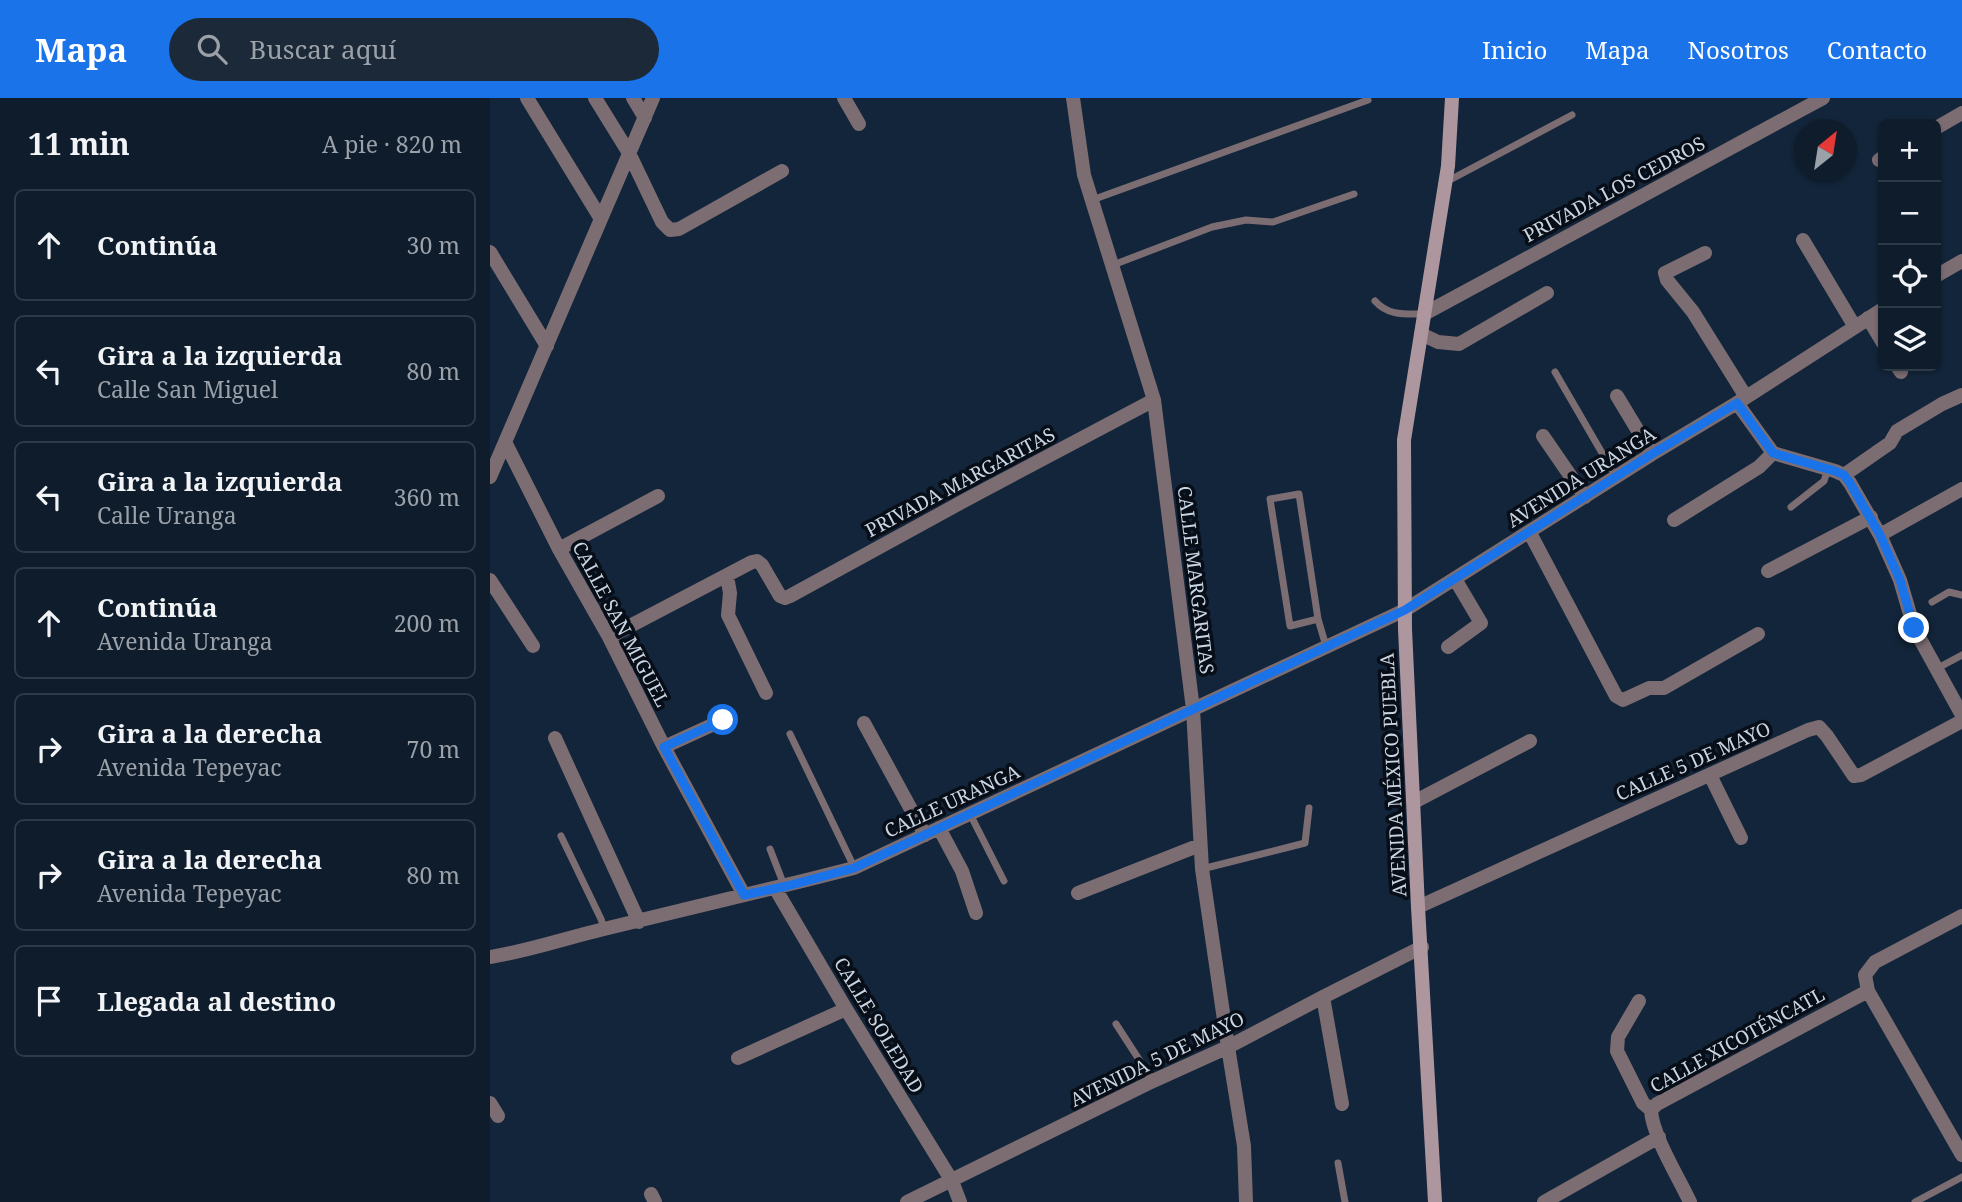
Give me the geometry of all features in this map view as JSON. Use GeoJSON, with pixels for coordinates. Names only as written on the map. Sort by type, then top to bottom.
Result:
{"type":"FeatureCollection","features":[{"type":"Feature","properties":{"kind":"main road","name":"AVENIDA MÉXICO PUEBLA"},"geometry":{"type":"LineString","coordinates":[[1435,1202],[1405,610],[1404,440],[1445,183],[1455,99]]}},
{"type":"Feature","properties":{"kind":"street"},"geometry":{"type":"LineString","coordinates":[[527,98],[601,219]]}},
{"type":"Feature","properties":{"kind":"street"},"geometry":{"type":"LineString","coordinates":[[594,98],[629,153],[662,222],[670,230],[679,229],[782,171]]}},
{"type":"Feature","properties":{"kind":"street"},"geometry":{"type":"LineString","coordinates":[[633,98],[645,118]]}},
{"type":"Feature","properties":{"kind":"street"},"geometry":{"type":"LineString","coordinates":[[491,469],[506,444],[653,98]]}},
{"type":"Feature","properties":{"kind":"street"},"geometry":{"type":"LineString","coordinates":[[844,98],[859,124]]}},
{"type":"Feature","properties":{"kind":"street","name":"CALLE MARGARITAS"},"geometry":{"type":"LineString","coordinates":[[1073,98],[1084,175],[1154,400],[1193,709],[1202,869],[1244,1146],[1246,1202]]}},
{"type":"Feature","properties":{"kind":"street","name":"PRIVADA LOS CEDROS"},"geometry":{"type":"LineString","coordinates":[[1424,314],[1822,98]]}},
{"type":"Feature","properties":{"kind":"street"},"geometry":{"type":"LineString","coordinates":[[1941,125],[1962,113]]}},
{"type":"Feature","properties":{"kind":"street"},"geometry":{"type":"LineString","coordinates":[[1803,240],[1855,327]]}},
{"type":"Feature","properties":{"kind":"street"},"geometry":{"type":"LineString","coordinates":[[490,252],[547,346]]}},
{"type":"Feature","properties":{"kind":"street"},"geometry":{"type":"LineString","coordinates":[[1705,253],[1665,273],[1667,280],[1693,312],[1773,453],[1844,475],[1856,492],[1871,517],[1900,580],[1914,628],[1936,669],[1957,694],[1962,718]]}},
{"type":"Feature","properties":{"kind":"street"},"geometry":{"type":"LineString","coordinates":[[1941,273],[1962,261]]}},
{"type":"Feature","properties":{"kind":"street"},"geometry":{"type":"LineString","coordinates":[[1420,334],[1438,342],[1459,344],[1548,293]]}},
{"type":"Feature","properties":{"kind":"street","name":"AVENIDA URANGA"},"geometry":{"type":"LineString","coordinates":[[1405,610],[1878,312]]}},
{"type":"Feature","properties":{"kind":"street"},"geometry":{"type":"LineString","coordinates":[[1868,318],[1878,335]]}},
{"type":"Feature","properties":{"kind":"street"},"geometry":{"type":"LineString","coordinates":[[1844,475],[1890,443],[1897,431],[1962,395]]}},
{"type":"Feature","properties":{"kind":"street"},"geometry":{"type":"LineString","coordinates":[[1618,396],[1652,454]]}},
{"type":"Feature","properties":{"kind":"street","name":"PRIVADA MARGARITAS"},"geometry":{"type":"LineString","coordinates":[[727,576],[757,561],[780,596],[785,598],[1154,400]]}},
{"type":"Feature","properties":{"kind":"street"},"geometry":{"type":"LineString","coordinates":[[1543,436],[1585,498]]}},
{"type":"Feature","properties":{"kind":"street","name":"CALLE SAN MIGUEL"},"geometry":{"type":"LineString","coordinates":[[506,444],[559,549],[609,637],[664,747],[744,895]]}},
{"type":"Feature","properties":{"kind":"street"},"geometry":{"type":"LineString","coordinates":[[1674,520],[1759,467],[1773,453]]}},
{"type":"Feature","properties":{"kind":"street"},"geometry":{"type":"LineString","coordinates":[[1880,535],[1962,489]]}},
{"type":"Feature","properties":{"kind":"street"},"geometry":{"type":"LineString","coordinates":[[559,549],[658,496]]}},
{"type":"Feature","properties":{"kind":"street"},"geometry":{"type":"LineString","coordinates":[[1768,571],[1871,517]]}},
{"type":"Feature","properties":{"kind":"street"},"geometry":{"type":"LineString","coordinates":[[1530,533],[1616,696],[1623,700],[1649,688],[1664,688],[1758,634]]}},
{"type":"Feature","properties":{"kind":"street"},"geometry":{"type":"LineString","coordinates":[[609,637],[727,576],[730,593],[728,615],[766,693]]}},
{"type":"Feature","properties":{"kind":"street"},"geometry":{"type":"LineString","coordinates":[[1448,647],[1481,623],[1455,579]]}},
{"type":"Feature","properties":{"kind":"street"},"geometry":{"type":"LineString","coordinates":[[490,580],[533,646]]}},
{"type":"Feature","properties":{"kind":"street","name":"CALLE URANGA"},"geometry":{"type":"LineString","coordinates":[[490,957],[512,954],[854,868],[1405,610]]}},
{"type":"Feature","properties":{"kind":"street","name":"CALLE 5 DE MAYO"},"geometry":{"type":"LineString","coordinates":[[1418,907],[1808,730],[1819,727],[1854,776],[1861,775],[1962,718]]}},
{"type":"Feature","properties":{"kind":"street"},"geometry":{"type":"LineString","coordinates":[[664,747],[723,720]]}},
{"type":"Feature","properties":{"kind":"street"},"geometry":{"type":"LineString","coordinates":[[864,723],[925,835]]}},
{"type":"Feature","properties":{"kind":"street"},"geometry":{"type":"LineString","coordinates":[[555,738],[639,922]]}},
{"type":"Feature","properties":{"kind":"street"},"geometry":{"type":"LineString","coordinates":[[1413,802],[1530,741]]}},
{"type":"Feature","properties":{"kind":"street"},"geometry":{"type":"LineString","coordinates":[[1710,775],[1741,838]]}},
{"type":"Feature","properties":{"kind":"street"},"geometry":{"type":"LineString","coordinates":[[939,828],[962,870],[976,913]]}},
{"type":"Feature","properties":{"kind":"street"},"geometry":{"type":"LineString","coordinates":[[1078,893],[1200,845]]}},
{"type":"Feature","properties":{"kind":"street","name":"CALLE SOLEDAD"},"geometry":{"type":"LineString","coordinates":[[781,887],[846,1009],[952,1181],[960,1202]]}},
{"type":"Feature","properties":{"kind":"street"},"geometry":{"type":"LineString","coordinates":[[1962,916],[1875,962],[1865,975],[1868,991],[1962,1155]]}},
{"type":"Feature","properties":{"kind":"street","name":"AVENIDA 5 DE MAYO"},"geometry":{"type":"LineString","coordinates":[[907,1202],[1228,1047],[1422,947]]}},
{"type":"Feature","properties":{"kind":"street","name":"CALLE XICOTÉNCATL"},"geometry":{"type":"LineString","coordinates":[[1690,1202],[1659,1137],[1651,1110],[1657,1104],[1868,991]]}},
{"type":"Feature","properties":{"kind":"street"},"geometry":{"type":"LineString","coordinates":[[1323,996],[1342,1104]]}},
{"type":"Feature","properties":{"kind":"street"},"geometry":{"type":"LineString","coordinates":[[1639,1001],[1618,1037],[1616,1051],[1643,1102],[1651,1110]]}},
{"type":"Feature","properties":{"kind":"street"},"geometry":{"type":"LineString","coordinates":[[738,1058],[846,1009]]}},
{"type":"Feature","properties":{"kind":"street"},"geometry":{"type":"LineString","coordinates":[[490,1102],[498,1116]]}},
{"type":"Feature","properties":{"kind":"street"},"geometry":{"type":"LineString","coordinates":[[1545,1202],[1659,1137]]}},
{"type":"Feature","properties":{"kind":"lane"},"geometry":{"type":"LineString","coordinates":[[1092,200],[1368,100]]}},
{"type":"Feature","properties":{"kind":"lane"},"geometry":{"type":"LineString","coordinates":[[1445,183],[1572,115]]}},
{"type":"Feature","properties":{"kind":"lane"},"geometry":{"type":"LineString","coordinates":[[1113,265],[1212,227],[1247,220],[1273,222],[1354,194]]}},
{"type":"Feature","properties":{"kind":"lane"},"geometry":{"type":"LineString","coordinates":[[1375,301],[1382,309],[1397,314],[1424,314]]}},
{"type":"Feature","properties":{"kind":"lane"},"geometry":{"type":"LineString","coordinates":[[1555,372],[1617,477]]}},
{"type":"Feature","properties":{"kind":"lane"},"geometry":{"type":"LineString","coordinates":[[1791,507],[1824,481],[1828,469]]}},
{"type":"Feature","properties":{"kind":"lane"},"geometry":{"type":"LineString","coordinates":[[1318,619],[1290,626],[1270,499],[1299,494],[1318,619],[1326,647]]}},
{"type":"Feature","properties":{"kind":"lane"},"geometry":{"type":"LineString","coordinates":[[1932,602],[1949,592],[1962,595]]}},
{"type":"Feature","properties":{"kind":"lane"},"geometry":{"type":"LineString","coordinates":[[1936,669],[1962,655]]}},
{"type":"Feature","properties":{"kind":"lane"},"geometry":{"type":"LineString","coordinates":[[790,734],[854,868]]}},
{"type":"Feature","properties":{"kind":"lane"},"geometry":{"type":"LineString","coordinates":[[1202,869],[1305,844],[1308,808]]}},
{"type":"Feature","properties":{"kind":"lane"},"geometry":{"type":"LineString","coordinates":[[970,814],[1004,881]]}},
{"type":"Feature","properties":{"kind":"lane"},"geometry":{"type":"LineString","coordinates":[[561,836],[605,929]]}},
{"type":"Feature","properties":{"kind":"lane"},"geometry":{"type":"LineString","coordinates":[[770,849],[782,880],[781,887]]}},
{"type":"Feature","properties":{"kind":"lane"},"geometry":{"type":"LineString","coordinates":[[1116,1024],[1153,1082]]}},
{"type":"Feature","properties":{"kind":"lane"},"geometry":{"type":"LineString","coordinates":[[1338,1163],[1345,1202]]}},
{"type":"Feature","properties":{"kind":"lane"},"geometry":{"type":"LineString","coordinates":[[1915,1202],[1962,1178]]}},
{"type":"Feature","properties":{"kind":"route"},"geometry":{"type":"LineString","coordinates":[[723,720],[664,747],[744,895],[854,868],[1405,610],[1737,403],[1773,453],[1844,475],[1880,535],[1900,580],[1914,628]]}}]}
